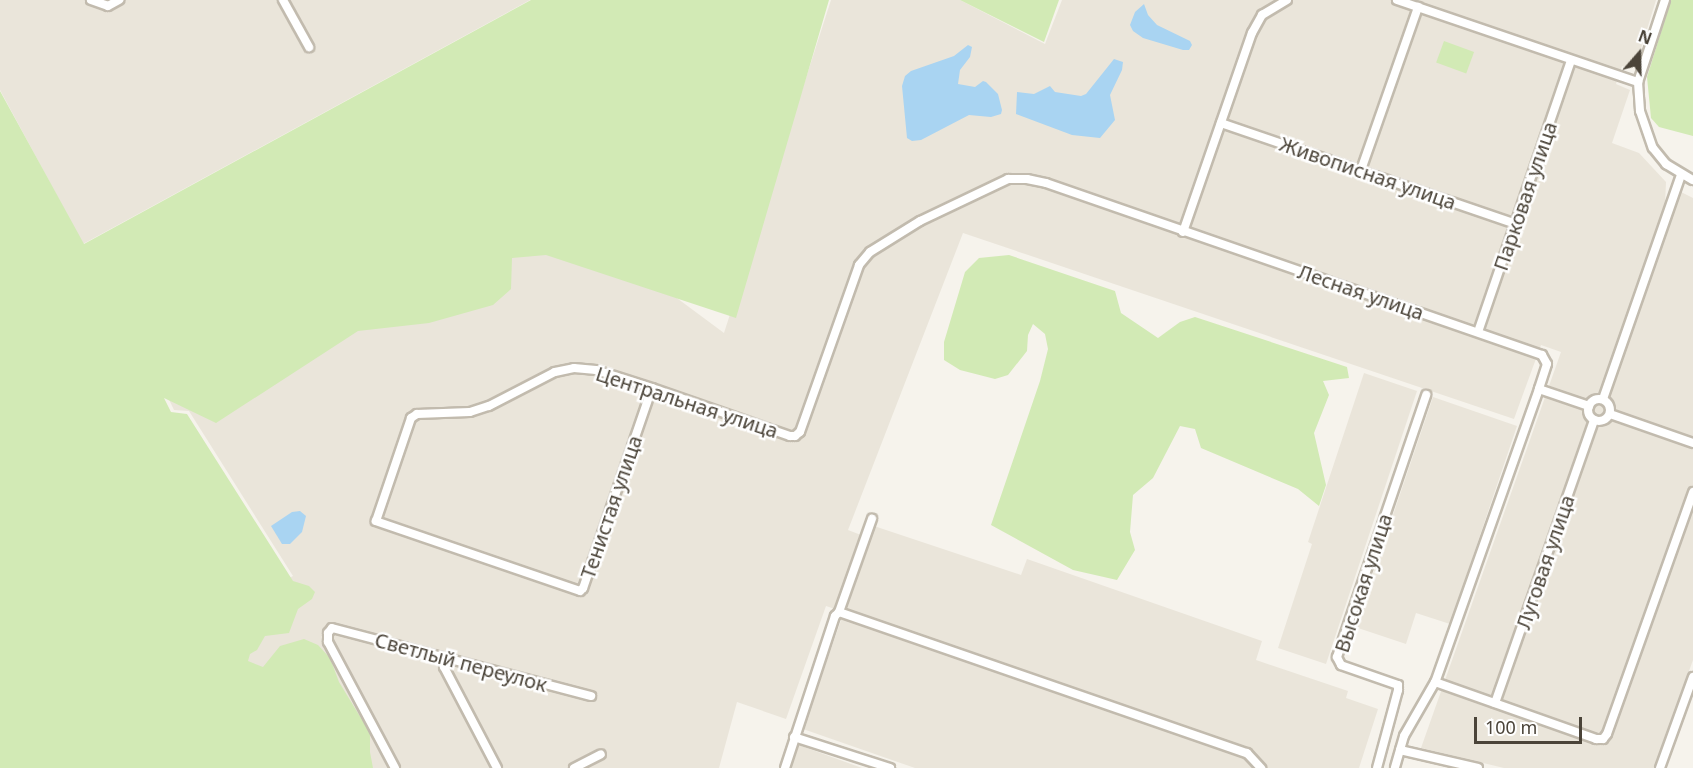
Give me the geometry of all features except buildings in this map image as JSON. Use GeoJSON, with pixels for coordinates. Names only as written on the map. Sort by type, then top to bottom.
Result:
{"type":"FeatureCollection","features":[{"type":"Feature","properties":{"kind":"street"},"geometry":{"type":"LineString","coordinates":[[91,0],[108,6],[119,0]]}},
{"type":"Feature","properties":{"kind":"street"},"geometry":{"type":"LineString","coordinates":[[282,0],[309,47]]}},
{"type":"Feature","properties":{"kind":"street"},"geometry":{"type":"LineString","coordinates":[[1183,232],[1252,33],[1262,15],[1287,0]]}},
{"type":"Feature","properties":{"kind":"street"},"geometry":{"type":"LineString","coordinates":[[1397,0],[1638,82]]}},
{"type":"Feature","properties":{"kind":"street"},"geometry":{"type":"LineString","coordinates":[[1665,0],[1638,82],[1645,132],[1653,148],[1666,164],[1681,175],[1693,180]]}},
{"type":"Feature","properties":{"kind":"street"},"geometry":{"type":"LineString","coordinates":[[1361,170],[1418,7]]}},
{"type":"Feature","properties":{"kind":"street","name":"Парковая улица"},"geometry":{"type":"LineString","coordinates":[[1478,332],[1571,60]]}},
{"type":"Feature","properties":{"kind":"street","name":"Живописная улица"},"geometry":{"type":"LineString","coordinates":[[1221,123],[1516,224]]}},
{"type":"Feature","properties":{"kind":"street"},"geometry":{"type":"LineString","coordinates":[[1603,399],[1681,175]]}},
{"type":"Feature","properties":{"kind":"street","name":"Центральная улица"},"geometry":{"type":"LineString","coordinates":[[376,520],[407,423],[417,414],[470,412],[489,406],[555,372],[574,368],[596,370],[795,436],[800,432],[859,265],[870,252],[920,221],[1008,179],[1027,179],[1046,183],[1183,232]]}},
{"type":"Feature","properties":{"kind":"street","name":"Лесная улица"},"geometry":{"type":"LineString","coordinates":[[1183,232],[1538,353],[1545,357],[1547,364],[1539,389]]}},
{"type":"Feature","properties":{"kind":"street","name":"Тенистая улица"},"geometry":{"type":"LineString","coordinates":[[376,520],[580,591],[583,588],[652,388]]}},
{"type":"Feature","properties":{"kind":"street"},"geometry":{"type":"LineString","coordinates":[[1395,768],[1414,717],[1435,681],[1539,389],[1588,406]]}},
{"type":"Feature","properties":{"kind":"street","name":"Высокая улица"},"geometry":{"type":"LineString","coordinates":[[1377,768],[1398,685],[1341,665],[1337,657],[1426,395]]}},
{"type":"Feature","properties":{"kind":"street"},"geometry":{"type":"LineString","coordinates":[[1603,399],[1592,401],[1588,406],[1590,416],[1600,421],[1610,414]]}},
{"type":"Feature","properties":{"kind":"street"},"geometry":{"type":"LineString","coordinates":[[1603,399],[1607,403],[1610,414]]}},
{"type":"Feature","properties":{"kind":"street"},"geometry":{"type":"LineString","coordinates":[[1610,414],[1693,443]]}},
{"type":"Feature","properties":{"kind":"street","name":"Луговая улица"},"geometry":{"type":"LineString","coordinates":[[1495,703],[1594,420]]}},
{"type":"Feature","properties":{"kind":"street"},"geometry":{"type":"LineString","coordinates":[[1435,681],[1596,739],[1603,739],[1693,492]]}},
{"type":"Feature","properties":{"kind":"street"},"geometry":{"type":"LineString","coordinates":[[785,768],[835,616],[839,612],[872,519]]}},
{"type":"Feature","properties":{"kind":"street"},"geometry":{"type":"LineString","coordinates":[[839,612],[1247,753],[1261,768]]}},
{"type":"Feature","properties":{"kind":"street","name":"Светлый переулок"},"geometry":{"type":"LineString","coordinates":[[395,768],[328,642],[327,633],[332,628],[591,696]]}},
{"type":"Feature","properties":{"kind":"street"},"geometry":{"type":"LineString","coordinates":[[445,657],[444,667],[497,768]]}},
{"type":"Feature","properties":{"kind":"street"},"geometry":{"type":"LineString","coordinates":[[1660,768],[1693,677]]}},
{"type":"Feature","properties":{"kind":"street"},"geometry":{"type":"LineString","coordinates":[[794,737],[890,768]]}},
{"type":"Feature","properties":{"kind":"street"},"geometry":{"type":"LineString","coordinates":[[1400,750],[1478,768]]}},
{"type":"Feature","properties":{"kind":"street"},"geometry":{"type":"LineString","coordinates":[[574,768],[601,754]]}},
{"type":"Feature","properties":{"kind":"shaded area"},"geometry":{"type":"Polygon","coordinates":[[[0,0],[530,0],[83,244],[0,90],[0,0]]]}},
{"type":"Feature","properties":{"kind":"shaded area"},"geometry":{"type":"Polygon","coordinates":[[[831,0],[960,0],[1045,44],[1062,0],[1656,0],[1636,65],[1628,68],[1622,66],[1616,84],[1630,90],[1612,143],[1639,153],[1666,182],[1665,205],[1675,208],[1681,192],[1693,198],[1693,660],[1654,768],[1504,768],[1421,748],[1561,352],[1541,345],[1514,419],[963,233],[848,530],[861,535],[835,609],[826,606],[786,719],[737,702],[719,768],[237,768],[171,640],[293,576],[189,411],[174,410],[152,364],[525,242],[666,290],[724,333],[831,0]]]}},
{"type":"Feature","properties":{"kind":"shaded area"},"geometry":{"type":"Polygon","coordinates":[[[1364,373],[1417,391],[1326,664],[1278,648],[1312,544],[1308,542],[1364,373]]]}},
{"type":"Feature","properties":{"kind":"shaded area"},"geometry":{"type":"Polygon","coordinates":[[[1433,397],[1517,426],[1450,624],[1416,613],[1406,644],[1355,627],[1433,397]]]}},
{"type":"Feature","properties":{"kind":"shaded area"},"geometry":{"type":"Polygon","coordinates":[[[874,526],[1021,575],[1027,559],[1262,641],[1256,660],[1348,691],[1346,698],[1378,709],[1359,768],[915,768],[803,729],[874,526]]]}},
{"type":"Feature","properties":{"kind":"shaded area"},"geometry":{"type":"Polygon","coordinates":[[[796,744],[862,768],[789,768],[796,744]]]}},
{"type":"Feature","properties":{"kind":"green space"},"geometry":{"type":"Polygon","coordinates":[[[531,0],[829,0],[736,318],[546,255],[512,258],[511,289],[493,305],[429,323],[358,331],[216,423],[164,398],[171,412],[187,414],[293,581],[309,586],[315,592],[312,599],[298,609],[289,633],[265,636],[257,650],[250,654],[248,661],[263,667],[280,646],[304,639],[318,645],[330,658],[339,682],[370,733],[373,768],[0,768],[0,91],[84,244],[531,0]]]}},
{"type":"Feature","properties":{"kind":"green space"},"geometry":{"type":"Polygon","coordinates":[[[960,0],[1059,0],[1044,42],[960,0]]]}},
{"type":"Feature","properties":{"kind":"green space"},"geometry":{"type":"Polygon","coordinates":[[[1671,0],[1693,0],[1693,136],[1659,127],[1651,118],[1647,77],[1671,0]]]}},
{"type":"Feature","properties":{"kind":"green space"},"geometry":{"type":"Polygon","coordinates":[[[1444,41],[1474,52],[1466,74],[1436,63],[1444,41]]]}},
{"type":"Feature","properties":{"kind":"green space"},"geometry":{"type":"Polygon","coordinates":[[[1009,255],[1115,291],[1121,313],[1158,338],[1180,322],[1195,317],[1347,367],[1349,378],[1323,381],[1329,395],[1314,433],[1326,485],[1319,506],[1298,489],[1201,448],[1195,429],[1180,426],[1153,478],[1133,495],[1130,532],[1135,550],[1117,580],[1073,570],[991,525],[1040,381],[1048,349],[1045,334],[1033,324],[1028,335],[1027,351],[1008,375],[995,379],[960,370],[944,360],[944,342],[965,272],[979,258],[1009,255]]]}},
{"type":"Feature","properties":{"kind":"water"},"geometry":{"type":"Polygon","coordinates":[[[1144,4],[1148,15],[1157,25],[1190,41],[1192,45],[1189,50],[1143,38],[1133,31],[1130,25],[1135,12],[1144,4]]]}},
{"type":"Feature","properties":{"kind":"water"},"geometry":{"type":"Polygon","coordinates":[[[968,45],[972,47],[970,57],[960,70],[958,84],[975,87],[983,81],[986,82],[998,94],[1001,114],[991,117],[969,115],[921,140],[912,141],[907,138],[902,86],[905,76],[911,71],[954,56],[968,45]]]}},
{"type":"Feature","properties":{"kind":"water"},"geometry":{"type":"Polygon","coordinates":[[[1114,59],[1123,62],[1122,70],[1110,95],[1115,120],[1100,138],[1072,135],[1016,114],[1017,92],[1034,94],[1050,86],[1055,92],[1081,96],[1086,94],[1114,59]]]}},
{"type":"Feature","properties":{"kind":"water"},"geometry":{"type":"Polygon","coordinates":[[[300,511],[306,516],[302,532],[290,544],[282,544],[271,526],[292,512],[300,511]]]}}]}
